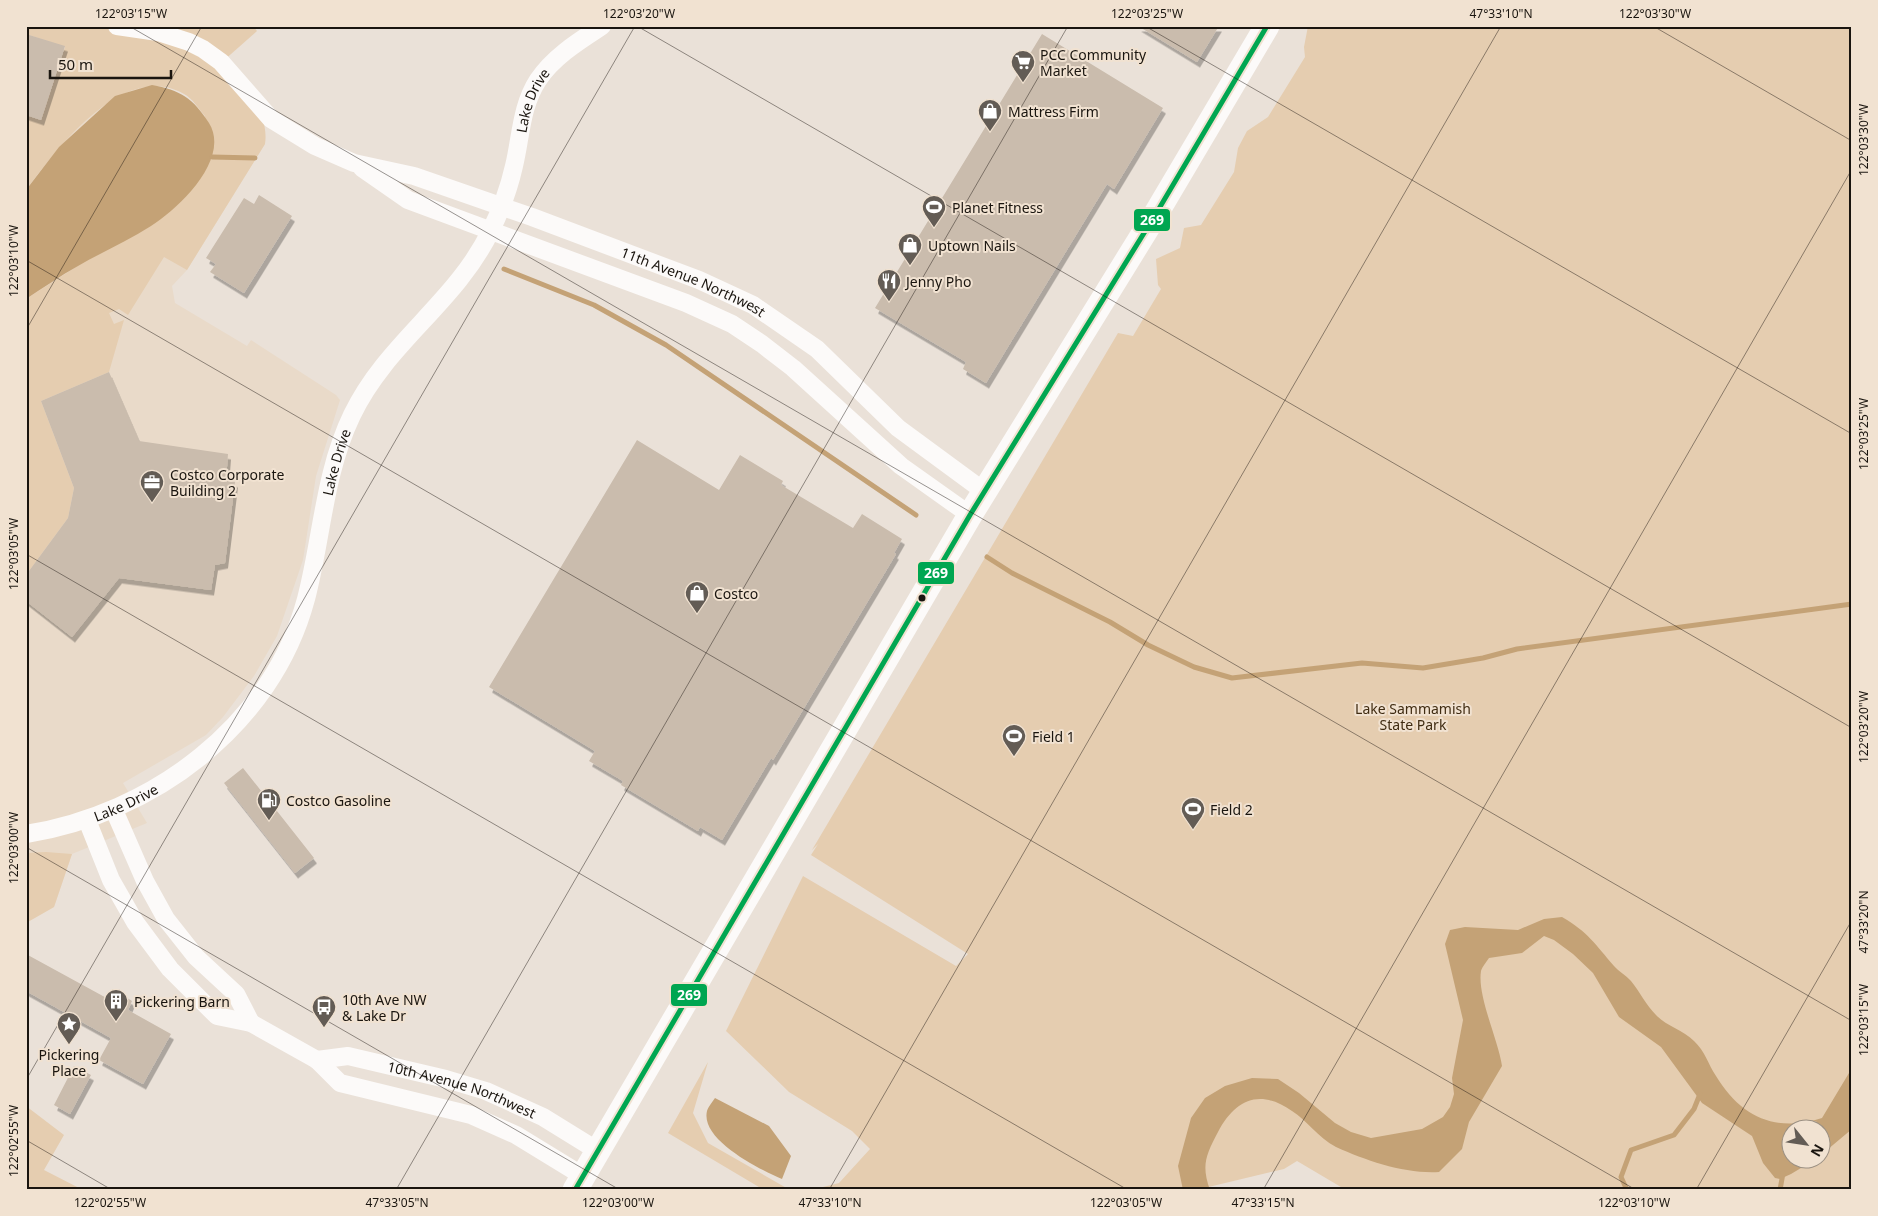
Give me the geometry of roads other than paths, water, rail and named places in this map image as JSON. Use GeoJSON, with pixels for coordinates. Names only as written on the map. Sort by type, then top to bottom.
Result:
{"type":"FeatureCollection","features":[{"type":"Feature","properties":{"kind":"main road"},"geometry":{"type":"LineString","coordinates":[[579,1183],[970,515],[1152,221],[1268,26]]}},
{"type":"Feature","properties":{"kind":"street","name":"11th Avenue Northwest"},"geometry":{"type":"LineString","coordinates":[[117,26],[158,32],[189,42],[203,49],[221,62],[271,119],[315,146],[354,163],[408,200],[686,303],[732,324],[793,368],[901,466],[970,515]]}},
{"type":"Feature","properties":{"kind":"street","name":"Lake Drive"},"geometry":{"type":"LineString","coordinates":[[26,834],[87,820],[114,810],[161,786],[206,752],[230,730],[262,689],[285,650],[301,614],[329,486],[343,436],[352,416],[384,364],[450,294],[480,252],[502,206],[514,167],[525,110],[537,80],[559,57],[602,26]]}},
{"type":"Feature","properties":{"kind":"street","name":"11th Avenue Northwest"},"geometry":{"type":"LineString","coordinates":[[354,163],[414,176],[502,206],[707,283],[753,305],[795,332],[817,349],[898,428],[985,492]]}},
{"type":"Feature","properties":{"kind":"street"},"geometry":{"type":"LineString","coordinates":[[114,810],[144,881],[166,919],[196,957],[236,994],[251,1023]]}},
{"type":"Feature","properties":{"kind":"street","name":"10th Avenue Northwest"},"geometry":{"type":"LineString","coordinates":[[87,820],[124,904],[157,953],[183,984],[218,1016],[251,1023],[317,1060],[340,1083],[471,1115],[516,1135],[579,1183]]}},
{"type":"Feature","properties":{"kind":"street","name":"10th Avenue Northwest"},"geometry":{"type":"LineString","coordinates":[[317,1060],[348,1056],[446,1079],[486,1091],[543,1117],[598,1151]]}},
{"type":"Feature","properties":{"kind":"waterway"},"geometry":{"type":"LineString","coordinates":[[212,157],[255,158]]}},
{"type":"Feature","properties":{"kind":"waterway"},"geometry":{"type":"LineString","coordinates":[[504,269],[594,305],[666,345],[916,515]]}},
{"type":"Feature","properties":{"kind":"waterway"},"geometry":{"type":"LineString","coordinates":[[987,557],[1012,573],[1110,622],[1148,645],[1194,667],[1232,678],[1362,663],[1423,668],[1483,658],[1517,649],[1852,604]]}},
{"type":"Feature","properties":{"kind":"waterway"},"geometry":{"type":"LineString","coordinates":[[1627,1190],[1621,1177],[1631,1150],[1674,1135],[1694,1109],[1700,1094]]}},
{"type":"Feature","properties":{"kind":"waterway"},"geometry":{"type":"LineString","coordinates":[[1780,1190],[1783,1173]]}},
{"type":"Feature","properties":{"kind":"place","name":"PCC Community Market"},"geometry":{"type":"Point","coordinates":[1023,83]}},
{"type":"Feature","properties":{"kind":"place","name":"Mattress Firm"},"geometry":{"type":"Point","coordinates":[990,132]}},
{"type":"Feature","properties":{"kind":"place","name":"Planet Fitness"},"geometry":{"type":"Point","coordinates":[934,228]}},
{"type":"Feature","properties":{"kind":"place","name":"Uptown Nails"},"geometry":{"type":"Point","coordinates":[910,266]}},
{"type":"Feature","properties":{"kind":"place","name":"Jenny Pho"},"geometry":{"type":"Point","coordinates":[889,302]}},
{"type":"Feature","properties":{"kind":"place","name":"Costco Corporate Building 2"},"geometry":{"type":"Point","coordinates":[152,503]}},
{"type":"Feature","properties":{"kind":"place","name":"Costco"},"geometry":{"type":"Point","coordinates":[697,614]}},
{"type":"Feature","properties":{"kind":"place","name":"Field 1"},"geometry":{"type":"Point","coordinates":[1014,757]}},
{"type":"Feature","properties":{"kind":"place","name":"Costco Gasoline"},"geometry":{"type":"Point","coordinates":[269,821]}},
{"type":"Feature","properties":{"kind":"place","name":"Field 2"},"geometry":{"type":"Point","coordinates":[1193,830]}},
{"type":"Feature","properties":{"kind":"place","name":"Pickering Barn"},"geometry":{"type":"Point","coordinates":[116,1022]}},
{"type":"Feature","properties":{"kind":"place","name":"10th Ave NW & Lake Dr"},"geometry":{"type":"Point","coordinates":[324,1028]}},
{"type":"Feature","properties":{"kind":"place","name":"Pickering Place"},"geometry":{"type":"Point","coordinates":[69,1045]}},
{"type":"Feature","properties":{"kind":"park label","name":"Lake Sammamish State Park"},"geometry":{"type":"Point","coordinates":[1413,716]}}]}
